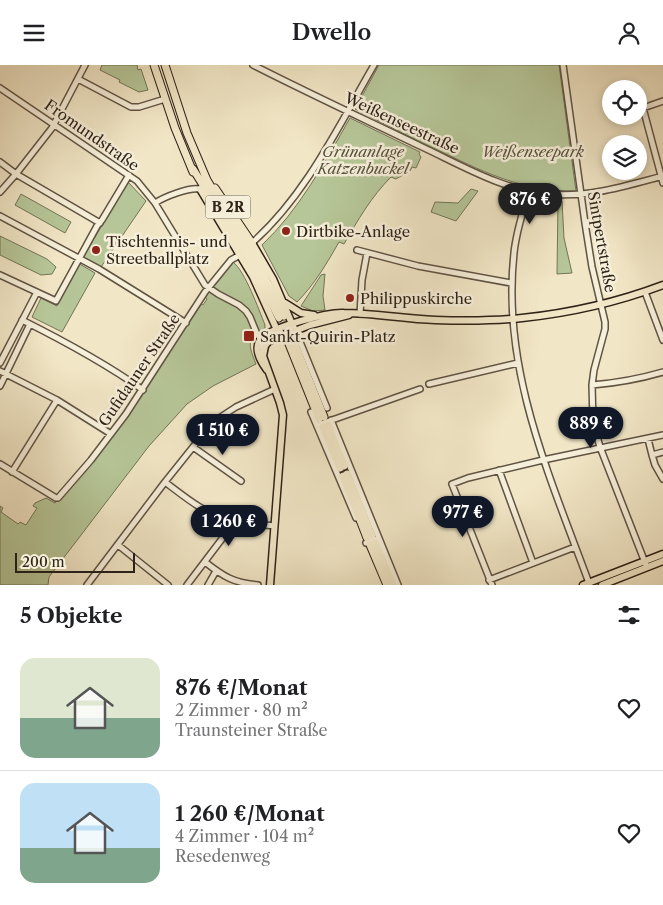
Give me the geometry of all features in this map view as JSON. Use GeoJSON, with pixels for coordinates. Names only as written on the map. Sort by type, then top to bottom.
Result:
{"type":"FeatureCollection","features":[{"type":"Feature","properties":{"kind":"highway","name":"B 2R"},"geometry":{"type":"LineString","coordinates":[[154,65],[177,134],[200,189]]}},
{"type":"Feature","properties":{"kind":"highway","name":"B 2R"},"geometry":{"type":"LineString","coordinates":[[164,65],[188,133],[204,171],[252,243]]}},
{"type":"Feature","properties":{"kind":"highway"},"geometry":{"type":"LineString","coordinates":[[193,169],[253,264],[281,317],[261,269],[216,199],[204,171]]}},
{"type":"Feature","properties":{"kind":"highway"},"geometry":{"type":"LineString","coordinates":[[291,343],[371,540],[393,585]]}},
{"type":"Feature","properties":{"kind":"highway"},"geometry":{"type":"LineString","coordinates":[[371,540],[385,585]]}},
{"type":"Feature","properties":{"kind":"main road","name":"B 2R"},"geometry":{"type":"LineString","coordinates":[[200,189],[262,295],[277,330]]}},
{"type":"Feature","properties":{"kind":"main road","name":"B 2R"},"geometry":{"type":"LineString","coordinates":[[252,243],[269,272],[282,300]]}},
{"type":"Feature","properties":{"kind":"main road"},"geometry":{"type":"LineString","coordinates":[[282,300],[301,313],[312,315],[343,313],[436,320],[513,319],[601,304],[663,285]]}},
{"type":"Feature","properties":{"kind":"main road"},"geometry":{"type":"LineString","coordinates":[[282,300],[291,330]]}},
{"type":"Feature","properties":{"kind":"main road"},"geometry":{"type":"LineString","coordinates":[[267,370],[262,363],[258,351],[260,339],[277,330],[291,330],[322,321],[358,314]]}},
{"type":"Feature","properties":{"kind":"main road"},"geometry":{"type":"LineString","coordinates":[[270,585],[283,420],[282,408],[267,370],[263,353],[269,341],[324,315]]}},
{"type":"Feature","properties":{"kind":"main road"},"geometry":{"type":"LineString","coordinates":[[277,330],[291,330]]}},
{"type":"Feature","properties":{"kind":"main road"},"geometry":{"type":"LineString","coordinates":[[602,585],[663,554]]}},
{"type":"Feature","properties":{"kind":"main road"},"geometry":{"type":"LineString","coordinates":[[586,584],[646,564],[663,561]]}},
{"type":"Feature","properties":{"kind":"street"},"geometry":{"type":"LineString","coordinates":[[0,192],[55,124],[85,65]]}},
{"type":"Feature","properties":{"kind":"street","name":"Weißenseestraße"},"geometry":{"type":"LineString","coordinates":[[253,65],[490,179],[529,191],[546,194],[581,195],[662,176]]}},
{"type":"Feature","properties":{"kind":"street"},"geometry":{"type":"LineString","coordinates":[[252,243],[283,210],[302,186],[330,143],[374,65]]}},
{"type":"Feature","properties":{"kind":"street","name":"Sintpertstraße"},"geometry":{"type":"LineString","coordinates":[[564,65],[592,267],[605,329],[595,364],[592,385],[593,422],[600,447],[646,564]]}},
{"type":"Feature","properties":{"kind":"street"},"geometry":{"type":"LineString","coordinates":[[78,79],[131,107],[139,107],[165,99]]}},
{"type":"Feature","properties":{"kind":"street","name":"Fromundstraße"},"geometry":{"type":"LineString","coordinates":[[0,88],[137,181],[155,203],[203,281],[209,287],[243,308],[250,317],[255,332],[260,339],[263,353]]}},
{"type":"Feature","properties":{"kind":"street"},"geometry":{"type":"LineString","coordinates":[[663,101],[643,108],[663,183]]}},
{"type":"Feature","properties":{"kind":"street"},"geometry":{"type":"LineString","coordinates":[[0,162],[16,174],[100,223]]}},
{"type":"Feature","properties":{"kind":"street"},"geometry":{"type":"LineString","coordinates":[[0,275],[56,301],[129,175]]}},
{"type":"Feature","properties":{"kind":"street"},"geometry":{"type":"LineString","coordinates":[[155,203],[189,190],[200,189]]}},
{"type":"Feature","properties":{"kind":"street"},"geometry":{"type":"LineString","coordinates":[[529,191],[516,237],[511,283],[518,363],[530,417],[543,460],[575,547],[586,584]]}},
{"type":"Feature","properties":{"kind":"street"},"geometry":{"type":"LineString","coordinates":[[0,216],[112,277],[186,323]]}},
{"type":"Feature","properties":{"kind":"street"},"geometry":{"type":"LineString","coordinates":[[357,250],[433,270],[511,283]]}},
{"type":"Feature","properties":{"kind":"street"},"geometry":{"type":"LineString","coordinates":[[358,314],[367,253]]}},
{"type":"Feature","properties":{"kind":"street","name":"Gufidauner Straße"},"geometry":{"type":"LineString","coordinates":[[12,472],[57,499],[111,434],[143,390],[183,324],[186,323],[209,287],[230,260],[240,255]]}},
{"type":"Feature","properties":{"kind":"street"},"geometry":{"type":"LineString","coordinates":[[0,363],[37,292]]}},
{"type":"Feature","properties":{"kind":"street"},"geometry":{"type":"LineString","coordinates":[[645,292],[663,340]]}},
{"type":"Feature","properties":{"kind":"street"},"geometry":{"type":"LineString","coordinates":[[22,320],[68,343],[106,365],[143,390]]}},
{"type":"Feature","properties":{"kind":"street"},"geometry":{"type":"LineString","coordinates":[[0,386],[30,324]]}},
{"type":"Feature","properties":{"kind":"street"},"geometry":{"type":"LineString","coordinates":[[291,330],[327,408]]}},
{"type":"Feature","properties":{"kind":"street"},"geometry":{"type":"LineString","coordinates":[[429,384],[518,363]]}},
{"type":"Feature","properties":{"kind":"street"},"geometry":{"type":"LineString","coordinates":[[0,371],[57,400],[111,434]]}},
{"type":"Feature","properties":{"kind":"street"},"geometry":{"type":"LineString","coordinates":[[592,385],[617,383],[663,372]]}},
{"type":"Feature","properties":{"kind":"street"},"geometry":{"type":"LineString","coordinates":[[87,585],[207,429],[221,416],[236,407],[275,389]]}},
{"type":"Feature","properties":{"kind":"street"},"geometry":{"type":"LineString","coordinates":[[312,412],[324,422],[420,389]]}},
{"type":"Feature","properties":{"kind":"street"},"geometry":{"type":"LineString","coordinates":[[0,464],[12,472],[57,400]]}},
{"type":"Feature","properties":{"kind":"street"},"geometry":{"type":"LineString","coordinates":[[575,547],[490,582],[452,484],[499,470],[663,435]]}},
{"type":"Feature","properties":{"kind":"street"},"geometry":{"type":"LineString","coordinates":[[648,439],[655,465],[663,479]]}},
{"type":"Feature","properties":{"kind":"street"},"geometry":{"type":"LineString","coordinates":[[193,447],[241,481]]}},
{"type":"Feature","properties":{"kind":"street"},"geometry":{"type":"LineString","coordinates":[[652,455],[663,452]]}},
{"type":"Feature","properties":{"kind":"street"},"geometry":{"type":"LineString","coordinates":[[499,470],[533,563]]}},
{"type":"Feature","properties":{"kind":"street"},"geometry":{"type":"LineString","coordinates":[[165,482],[197,506],[216,515],[233,521],[274,526]]}},
{"type":"Feature","properties":{"kind":"street"},"geometry":{"type":"LineString","coordinates":[[187,585],[231,527],[233,521]]}},
{"type":"Feature","properties":{"kind":"street"},"geometry":{"type":"LineString","coordinates":[[371,540],[398,585]]}},
{"type":"Feature","properties":{"kind":"street"},"geometry":{"type":"LineString","coordinates":[[118,545],[168,585]]}},
{"type":"Feature","properties":{"kind":"street"},"geometry":{"type":"LineString","coordinates":[[205,562],[216,571],[236,582],[258,585]]}},
{"type":"Feature","properties":{"kind":"street"},"geometry":{"type":"LineString","coordinates":[[208,585],[216,571]]}},
{"type":"Feature","properties":{"kind":"street"},"geometry":{"type":"LineString","coordinates":[[92,579],[97,585]]}},
{"type":"Feature","properties":{"kind":"green space"},"geometry":{"type":"Polygon","coordinates":[[[102,65],[137,65],[138,70],[141,69],[148,90],[139,92],[119,82],[120,80],[100,70],[102,65]]]}},
{"type":"Feature","properties":{"kind":"green space","name":"Weißenseepark"},"geometry":{"type":"Polygon","coordinates":[[[379,65],[559,65],[576,191],[524,185],[492,175],[355,109],[379,65]]]}},
{"type":"Feature","properties":{"kind":"green space","name":"Grünanlage Katzenbuckel"},"geometry":{"type":"Polygon","coordinates":[[[350,118],[420,152],[421,157],[416,168],[412,167],[410,171],[396,179],[391,177],[377,193],[344,244],[339,242],[315,281],[297,302],[289,296],[262,245],[300,201],[350,118]]]}},
{"type":"Feature","properties":{"kind":"green space"},"geometry":{"type":"Polygon","coordinates":[[[128,182],[146,201],[101,267],[83,257],[128,182]]]}},
{"type":"Feature","properties":{"kind":"green space"},"geometry":{"type":"Polygon","coordinates":[[[471,189],[478,191],[456,221],[431,212],[435,202],[458,203],[471,189]]]}},
{"type":"Feature","properties":{"kind":"green space"},"geometry":{"type":"Polygon","coordinates":[[[21,194],[71,222],[65,233],[15,205],[21,194]]]}},
{"type":"Feature","properties":{"kind":"green space"},"geometry":{"type":"Polygon","coordinates":[[[558,201],[562,201],[564,238],[572,273],[557,274],[558,201]]]}},
{"type":"Feature","properties":{"kind":"green space"},"geometry":{"type":"Polygon","coordinates":[[[0,236],[47,259],[56,267],[52,274],[41,275],[0,255],[0,236]]]}},
{"type":"Feature","properties":{"kind":"green space"},"geometry":{"type":"Polygon","coordinates":[[[233,262],[247,282],[265,325],[265,328],[254,336],[250,343],[256,364],[213,386],[187,404],[149,446],[49,577],[48,585],[0,585],[0,506],[3,508],[1,512],[18,524],[20,522],[26,525],[37,508],[33,506],[35,503],[46,498],[55,503],[92,462],[132,408],[201,304],[203,305],[207,299],[205,297],[233,262]]]}},
{"type":"Feature","properties":{"kind":"green space"},"geometry":{"type":"Polygon","coordinates":[[[78,263],[95,273],[62,332],[32,317],[41,298],[57,306],[78,263]]]}},
{"type":"Feature","properties":{"kind":"green space"},"geometry":{"type":"Polygon","coordinates":[[[325,274],[323,296],[325,310],[313,311],[301,306],[321,275],[325,274]]]}},
{"type":"Feature","properties":{"kind":"place","name":"Dirtbike-Anlage"},"geometry":{"type":"Point","coordinates":[286,231]}},
{"type":"Feature","properties":{"kind":"place","name":"Tischtennis- und Streetballplatz"},"geometry":{"type":"Point","coordinates":[96,250]}},
{"type":"Feature","properties":{"kind":"place","name":"Philippuskirche"},"geometry":{"type":"Point","coordinates":[350,298]}},
{"type":"Feature","properties":{"kind":"place","name":"Sankt-Quirin-Platz"},"geometry":{"type":"Point","coordinates":[249,336]}}]}
